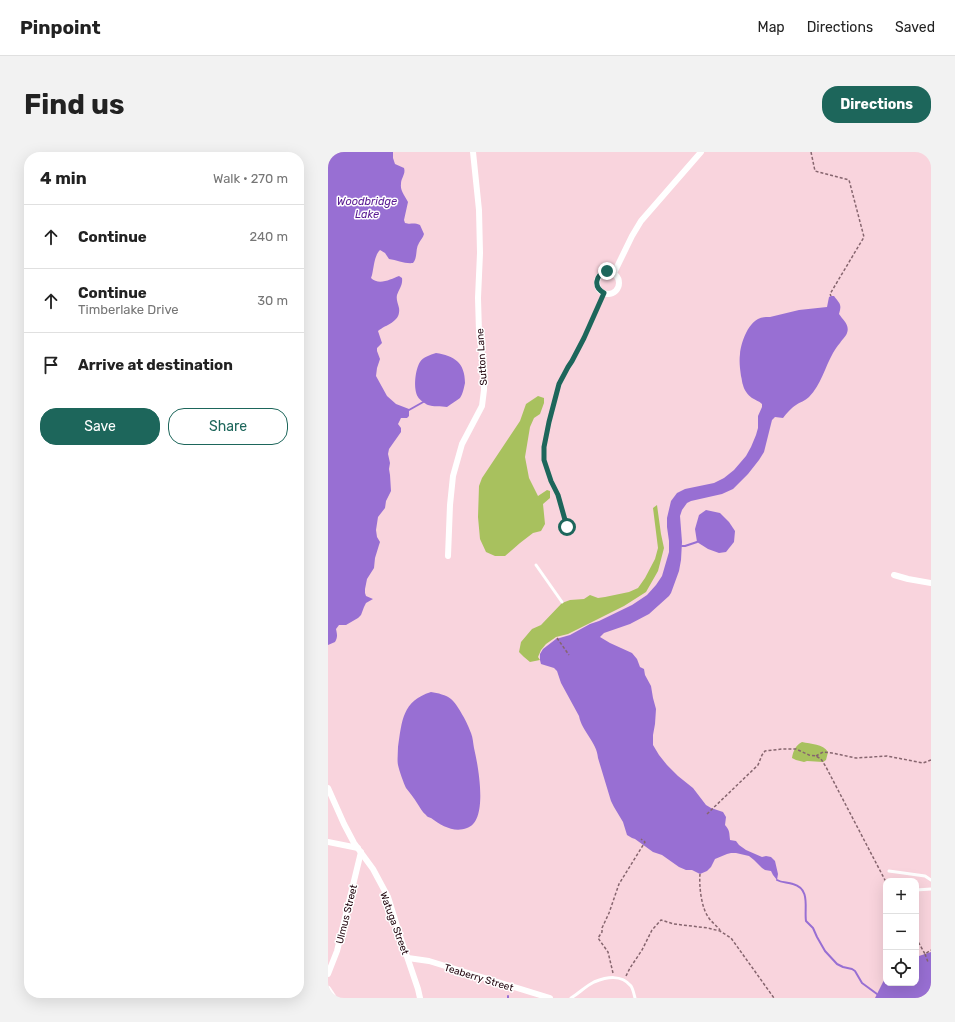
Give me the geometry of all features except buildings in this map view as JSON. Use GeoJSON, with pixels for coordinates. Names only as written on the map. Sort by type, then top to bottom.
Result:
{"type":"FeatureCollection","features":[{"type":"Feature","properties":{"kind":"street","name":"Sutton Lane"},"geometry":{"type":"LineString","coordinates":[[448,556],[453,476],[462,444],[482,406],[484,390],[484,369],[479,332],[478,298],[480,253],[479,210],[473,152]]}},
{"type":"Feature","properties":{"kind":"street"},"geometry":{"type":"LineString","coordinates":[[614,273],[641,221],[701,152]]}},
{"type":"Feature","properties":{"kind":"street"},"geometry":{"type":"LineString","coordinates":[[607,271],[614,273],[620,281],[619,288],[614,293],[604,293],[598,288],[598,277],[607,271]]}},
{"type":"Feature","properties":{"kind":"street"},"geometry":{"type":"LineString","coordinates":[[894,575],[931,583]]}},
{"type":"Feature","properties":{"kind":"street","name":"Watuga Street"},"geometry":{"type":"LineString","coordinates":[[328,788],[344,824],[359,850],[373,869],[388,897],[420,998]]}},
{"type":"Feature","properties":{"kind":"street"},"geometry":{"type":"LineString","coordinates":[[328,842],[359,850]]}},
{"type":"Feature","properties":{"kind":"street","name":"Ulmus Street"},"geometry":{"type":"LineString","coordinates":[[328,974],[337,951],[359,850]]}},
{"type":"Feature","properties":{"kind":"street","name":"Teaberry Street"},"geometry":{"type":"LineString","coordinates":[[408,958],[429,961],[550,998]]}},
{"type":"Feature","properties":{"kind":"street"},"geometry":{"type":"LineString","coordinates":[[328,989],[334,998]]}},
{"type":"Feature","properties":{"kind":"lane"},"geometry":{"type":"LineString","coordinates":[[567,527],[558,495],[551,481],[544,460],[544,447],[559,384],[565,370],[572,361],[584,338],[604,293]]}},
{"type":"Feature","properties":{"kind":"lane"},"geometry":{"type":"LineString","coordinates":[[536,565],[562,602]]}},
{"type":"Feature","properties":{"kind":"lane"},"geometry":{"type":"LineString","coordinates":[[889,871],[925,876],[931,880]]}},
{"type":"Feature","properties":{"kind":"lane"},"geometry":{"type":"LineString","coordinates":[[919,890],[931,889]]}},
{"type":"Feature","properties":{"kind":"lane"},"geometry":{"type":"LineString","coordinates":[[571,998],[594,983],[613,977],[624,980],[632,987],[635,998]]}},
{"type":"Feature","properties":{"kind":"path"},"geometry":{"type":"LineString","coordinates":[[811,152],[815,172],[849,180],[864,237],[830,294],[831,296]]}},
{"type":"Feature","properties":{"kind":"path"},"geometry":{"type":"LineString","coordinates":[[557,638],[569,655]]}},
{"type":"Feature","properties":{"kind":"path"},"geometry":{"type":"LineString","coordinates":[[707,814],[758,765],[762,754],[765,752],[796,748],[821,759],[884,878]]}},
{"type":"Feature","properties":{"kind":"path"},"geometry":{"type":"LineString","coordinates":[[816,756],[823,752],[828,752],[856,758],[887,756],[923,763],[931,760]]}},
{"type":"Feature","properties":{"kind":"path"},"geometry":{"type":"LineString","coordinates":[[613,977],[608,952],[598,938],[602,932],[602,928],[619,884],[645,842],[641,839]]}},
{"type":"Feature","properties":{"kind":"path"},"geometry":{"type":"LineString","coordinates":[[700,874],[701,889],[707,915],[720,930],[731,938],[774,998]]}},
{"type":"Feature","properties":{"kind":"path"},"geometry":{"type":"LineString","coordinates":[[624,980],[652,930],[661,920],[674,924],[720,930]]}},
{"type":"Feature","properties":{"kind":"path"},"geometry":{"type":"LineString","coordinates":[[919,944],[928,962]]}},
{"type":"Feature","properties":{"kind":"path"},"geometry":{"type":"LineString","coordinates":[[924,954],[931,950]]}},
{"type":"Feature","properties":{"kind":"green space"},"geometry":{"type":"Polygon","coordinates":[[[538,396],[544,398],[544,403],[540,414],[534,418],[530,427],[525,457],[529,478],[538,496],[547,490],[550,491],[550,498],[543,504],[545,524],[541,531],[533,533],[505,556],[495,556],[486,552],[480,539],[478,517],[479,486],[482,478],[520,421],[526,404],[538,396]]]}},
{"type":"Feature","properties":{"kind":"green space"},"geometry":{"type":"Polygon","coordinates":[[[657,505],[664,548],[658,571],[646,592],[624,606],[568,634],[556,637],[546,644],[541,650],[538,657],[540,660],[530,662],[524,657],[519,652],[521,642],[532,629],[541,625],[562,603],[570,600],[584,599],[590,595],[598,598],[605,597],[629,592],[638,588],[655,559],[658,548],[653,508],[657,505]]]}},
{"type":"Feature","properties":{"kind":"green space"},"geometry":{"type":"Polygon","coordinates":[[[802,742],[826,749],[828,752],[826,760],[823,762],[804,762],[792,758],[795,748],[802,742]]]}},
{"type":"Feature","properties":{"kind":"water","name":"Woodbridge Lake"},"geometry":{"type":"Polygon","coordinates":[[[328,152],[393,152],[395,164],[404,168],[401,187],[408,202],[404,220],[405,223],[420,225],[424,234],[418,245],[413,263],[389,259],[385,253],[380,250],[376,255],[374,262],[371,278],[374,280],[381,282],[399,276],[402,278],[397,297],[399,308],[398,317],[396,320],[378,331],[382,343],[377,348],[380,359],[376,376],[387,396],[396,404],[409,409],[409,416],[407,418],[401,418],[398,424],[401,428],[401,432],[389,449],[388,454],[390,463],[389,469],[391,491],[386,501],[385,508],[378,517],[376,530],[377,537],[380,542],[375,558],[374,568],[367,579],[365,589],[366,596],[373,599],[366,603],[361,615],[358,618],[346,625],[339,625],[336,629],[337,637],[335,642],[328,645],[328,152]]]}},
{"type":"Feature","properties":{"kind":"water"},"geometry":{"type":"Polygon","coordinates":[[[834,296],[840,304],[839,314],[846,323],[848,330],[833,353],[817,387],[806,400],[792,408],[783,418],[775,417],[772,420],[764,452],[748,474],[733,489],[722,494],[691,501],[687,503],[682,510],[680,516],[682,542],[681,560],[679,571],[669,596],[649,614],[630,624],[604,633],[600,637],[632,653],[637,659],[640,667],[644,669],[645,675],[651,686],[656,709],[653,745],[659,755],[678,776],[693,788],[706,805],[723,812],[726,817],[725,825],[729,830],[730,840],[736,841],[746,850],[762,857],[771,857],[775,861],[778,874],[777,880],[771,871],[762,868],[749,856],[731,853],[715,859],[707,871],[700,874],[692,870],[686,870],[679,867],[662,855],[653,852],[627,835],[623,822],[611,801],[595,747],[583,727],[579,716],[561,683],[557,671],[554,668],[541,664],[540,654],[543,649],[556,639],[570,635],[632,605],[647,595],[656,585],[662,576],[669,552],[667,518],[671,501],[677,493],[685,489],[714,483],[724,478],[734,470],[746,456],[756,435],[758,428],[758,416],[762,404],[752,398],[745,391],[742,383],[740,365],[742,345],[745,335],[751,325],[761,318],[799,310],[827,307],[829,297],[834,296]]]}},
{"type":"Feature","properties":{"kind":"water"},"geometry":{"type":"Polygon","coordinates":[[[436,353],[453,358],[461,365],[463,370],[465,383],[461,396],[447,407],[432,406],[427,404],[416,394],[415,385],[418,365],[425,357],[436,353]]]}},
{"type":"Feature","properties":{"kind":"water"},"geometry":{"type":"Polygon","coordinates":[[[706,510],[720,513],[735,531],[734,542],[726,552],[719,553],[708,549],[697,542],[695,529],[699,515],[706,510]]]}},
{"type":"Feature","properties":{"kind":"water"},"geometry":{"type":"Polygon","coordinates":[[[431,692],[444,695],[454,702],[470,729],[478,767],[480,804],[478,815],[474,823],[467,828],[457,830],[448,828],[427,816],[406,788],[398,765],[398,747],[405,713],[414,701],[431,692]]]}},
{"type":"Feature","properties":{"kind":"water"},"geometry":{"type":"Polygon","coordinates":[[[931,952],[931,998],[875,998],[883,982],[883,986],[919,986],[919,956],[931,952]]]}},
{"type":"Feature","properties":{"kind":"waterway"},"geometry":{"type":"LineString","coordinates":[[409,410],[425,401]]}},
{"type":"Feature","properties":{"kind":"waterway"},"geometry":{"type":"LineString","coordinates":[[682,546],[697,542]]}},
{"type":"Feature","properties":{"kind":"waterway"},"geometry":{"type":"LineString","coordinates":[[777,880],[799,886],[806,900],[806,921],[813,928],[825,951],[837,964],[855,971],[862,983],[877,994]]}},
{"type":"Feature","properties":{"kind":"route"},"geometry":{"type":"LineString","coordinates":[[567,527],[558,495],[551,481],[544,460],[544,447],[552,406],[559,384],[563,374],[572,361],[584,338],[604,293],[598,288],[598,277],[607,271]]}}]}
